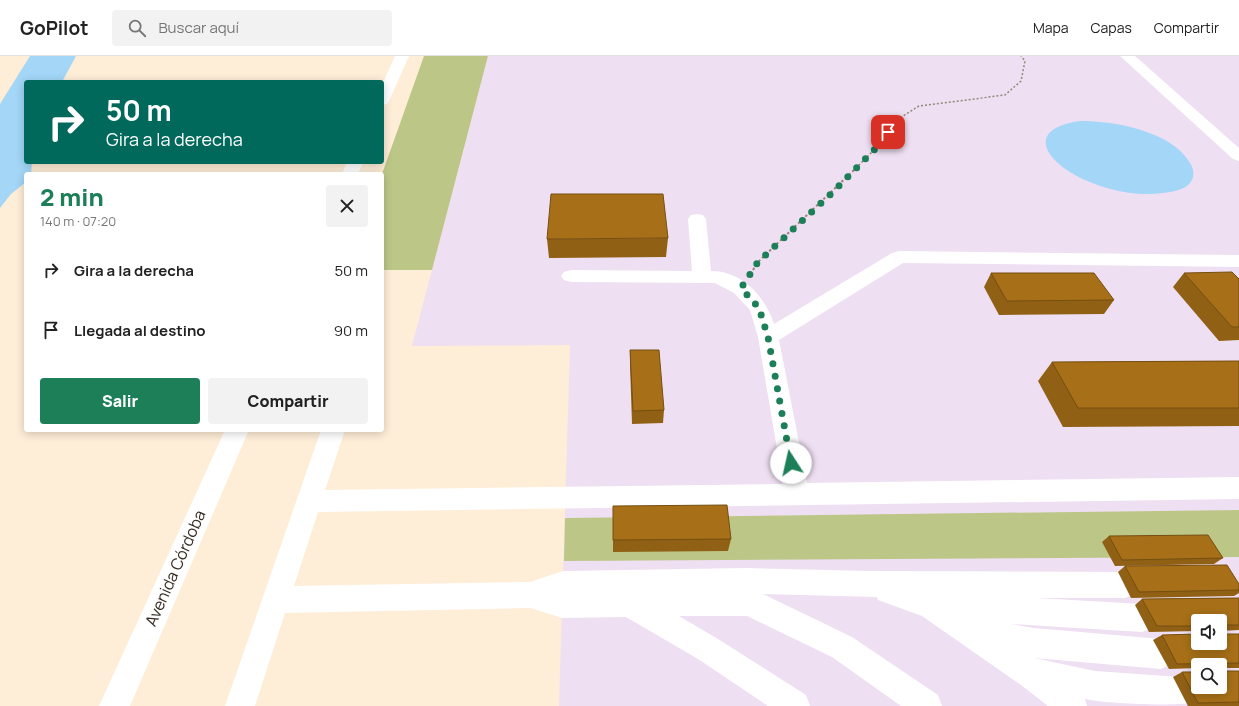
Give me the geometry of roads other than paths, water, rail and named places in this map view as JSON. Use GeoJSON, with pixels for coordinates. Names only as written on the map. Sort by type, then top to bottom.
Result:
{"type":"FeatureCollection","features":[{"type":"Feature","properties":{"kind":"main road"},"geometry":{"type":"LineString","coordinates":[[384,96],[402,56]]}},
{"type":"Feature","properties":{"kind":"main road"},"geometry":{"type":"LineString","coordinates":[[1127,56],[1239,156]]}},
{"type":"Feature","properties":{"kind":"main road"},"geometry":{"type":"LineString","coordinates":[[697,219],[702,277]]}},
{"type":"Feature","properties":{"kind":"main road"},"geometry":{"type":"LineString","coordinates":[[768,337],[899,257],[1239,261]]}},
{"type":"Feature","properties":{"kind":"main road"},"geometry":{"type":"LineString","coordinates":[[571,276],[718,277],[741,288],[759,308],[768,337],[797,494]]}},
{"type":"Feature","properties":{"kind":"main road","name":"Avenida Córdoba"},"geometry":{"type":"LineString","coordinates":[[114,706],[235,432]]}},
{"type":"Feature","properties":{"kind":"main road"},"geometry":{"type":"LineString","coordinates":[[240,706],[332,432]]}},
{"type":"Feature","properties":{"kind":"main road"},"geometry":{"type":"LineString","coordinates":[[309,501],[1239,488]]}},
{"type":"Feature","properties":{"kind":"main road"},"geometry":{"type":"LineString","coordinates":[[530,595],[563,584],[746,581],[870,584],[1125,585]]}},
{"type":"Feature","properties":{"kind":"main road"},"geometry":{"type":"LineString","coordinates":[[870,584],[930,605],[1032,674],[1072,706]]}},
{"type":"Feature","properties":{"kind":"main road"},"geometry":{"type":"LineString","coordinates":[[276,600],[530,595],[562,604],[749,602],[842,647],[927,706]]}},
{"type":"Feature","properties":{"kind":"main road"},"geometry":{"type":"LineString","coordinates":[[629,603],[708,649],[795,706]]}},
{"type":"Feature","properties":{"kind":"main road"},"geometry":{"type":"LineString","coordinates":[[930,605],[1142,618]]}},
{"type":"Feature","properties":{"kind":"main road"},"geometry":{"type":"LineString","coordinates":[[967,629],[1034,643],[1161,654]]}},
{"type":"Feature","properties":{"kind":"main road"},"geometry":{"type":"LineString","coordinates":[[1032,674],[1095,686],[1180,692]]}},
{"type":"Feature","properties":{"kind":"water"},"geometry":{"type":"Polygon","coordinates":[[[30,56],[76,56],[63,80],[24,80],[24,164],[32,164],[31,172],[24,172],[24,184],[11,194],[0,208],[0,104],[30,56]]]}},
{"type":"Feature","properties":{"kind":"water"},"geometry":{"type":"Polygon","coordinates":[[[1081,121],[1094,121],[1125,126],[1141,130],[1170,143],[1182,152],[1190,163],[1193,170],[1192,181],[1185,187],[1174,191],[1166,193],[1141,194],[1106,188],[1075,175],[1053,159],[1046,142],[1048,135],[1054,129],[1065,124],[1081,121]]]}}]}
